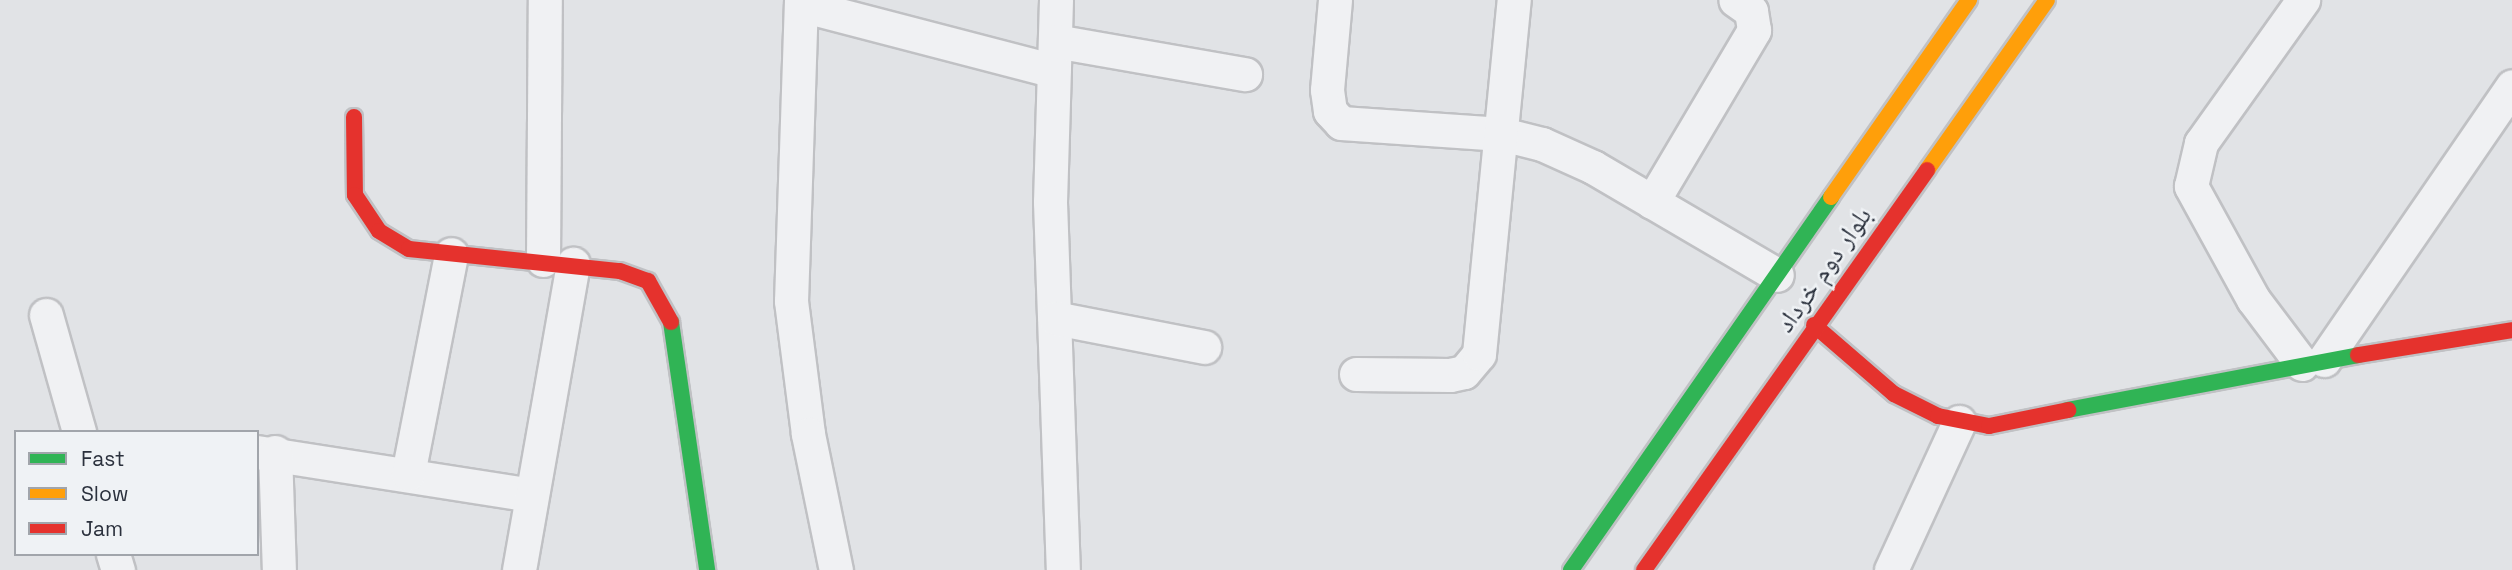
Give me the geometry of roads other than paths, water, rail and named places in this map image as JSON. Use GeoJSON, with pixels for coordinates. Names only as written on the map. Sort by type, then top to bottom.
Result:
{"type":"FeatureCollection","features":[{"type":"Feature","properties":{"kind":"street"},"geometry":{"type":"LineString","coordinates":[[519,570],[531,495],[558,262],[545,0]]}},
{"type":"Feature","properties":{"kind":"street"},"geometry":{"type":"LineString","coordinates":[[1056,0],[1050,202],[1063,570]]}},
{"type":"Feature","properties":{"kind":"street"},"geometry":{"type":"LineString","coordinates":[[1335,0],[1327,90],[1330,111],[1341,123],[1502,134],[1542,144],[1593,167],[1777,275]]}},
{"type":"Feature","properties":{"kind":"street"},"geometry":{"type":"LineString","coordinates":[[1356,374],[1450,375],[1464,372],[1479,354],[1514,0]]}},
{"type":"Feature","properties":{"kind":"street"},"geometry":{"type":"LineString","coordinates":[[1652,202],[1754,30],[1751,11],[1735,0]]}},
{"type":"Feature","properties":{"kind":"street","name":"بلوار دوم خرداد"},"geometry":{"type":"LineString","coordinates":[[1571,570],[1969,0]]}},
{"type":"Feature","properties":{"kind":"street","name":"بلوار دوم خرداد"},"geometry":{"type":"LineString","coordinates":[[1644,570],[1814,325],[2047,0]]}},
{"type":"Feature","properties":{"kind":"street"},"geometry":{"type":"LineString","coordinates":[[2303,0],[2201,143],[2191,186],[2253,299],[2313,362]]}},
{"type":"Feature","properties":{"kind":"street"},"geometry":{"type":"LineString","coordinates":[[836,570],[808,434],[791,301],[801,2],[1054,56],[1245,74]]}},
{"type":"Feature","properties":{"kind":"street"},"geometry":{"type":"LineString","coordinates":[[2313,362],[2512,86]]}},
{"type":"Feature","properties":{"kind":"street"},"geometry":{"type":"LineString","coordinates":[[354,117],[355,195],[362,214],[409,249],[558,262],[648,281],[664,302],[675,340],[707,570]]}},
{"type":"Feature","properties":{"kind":"street"},"geometry":{"type":"LineString","coordinates":[[408,474],[451,254]]}},
{"type":"Feature","properties":{"kind":"street"},"geometry":{"type":"LineString","coordinates":[[46,315],[78,430]]}},
{"type":"Feature","properties":{"kind":"street"},"geometry":{"type":"LineString","coordinates":[[1055,318],[1204,347]]}},
{"type":"Feature","properties":{"kind":"street"},"geometry":{"type":"LineString","coordinates":[[1814,325],[1894,394],[1959,422],[1989,426],[2313,362],[2512,330]]}},
{"type":"Feature","properties":{"kind":"street"},"geometry":{"type":"LineString","coordinates":[[1891,570],[1959,422]]}},
{"type":"Feature","properties":{"kind":"street"},"geometry":{"type":"LineString","coordinates":[[279,570],[266,452],[531,495]]}}]}
